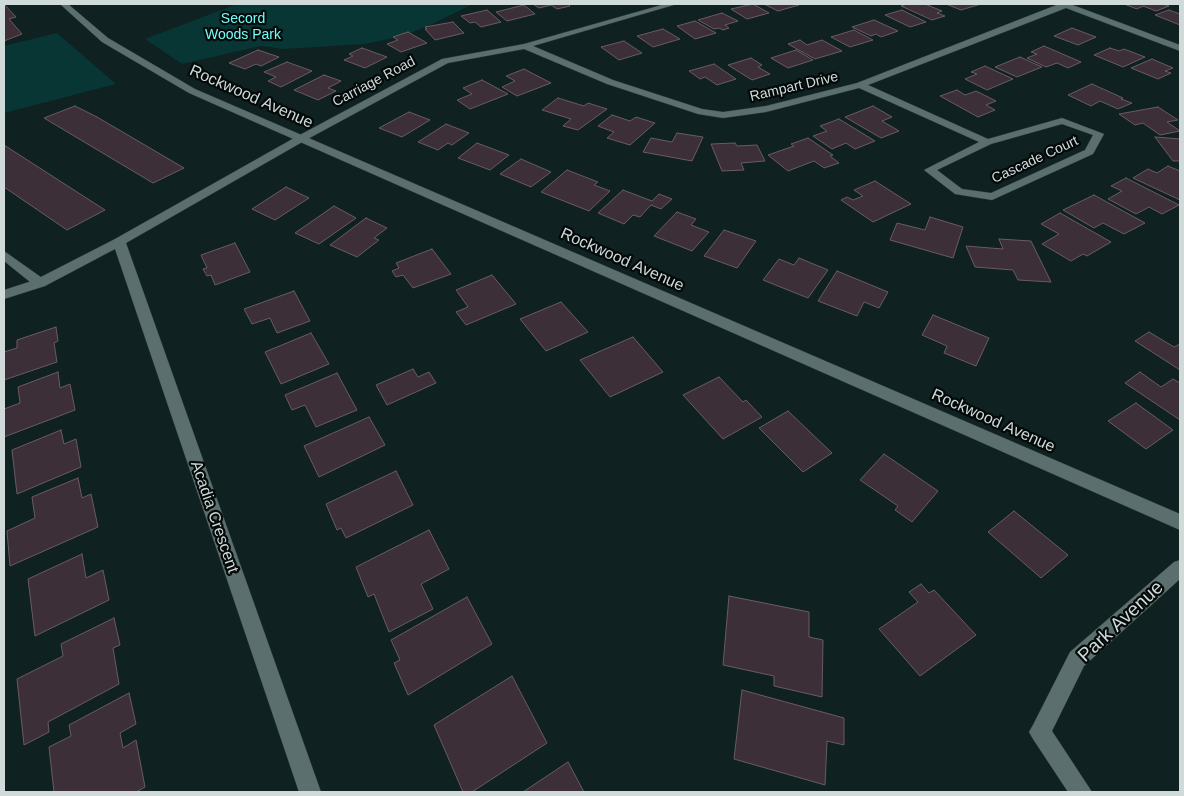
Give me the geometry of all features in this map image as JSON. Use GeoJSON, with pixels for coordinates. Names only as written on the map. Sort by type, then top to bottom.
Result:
{"type":"FeatureCollection","features":[{"type":"Feature","properties":{"kind":"street","name":"Rockwood Avenue"},"geometry":{"type":"LineString","coordinates":[[64,4],[105,40],[192,91],[1180,522]]}},
{"type":"Feature","properties":{"kind":"street","name":"Carriage Road"},"geometry":{"type":"LineString","coordinates":[[4,295],[40,283],[118,242],[300,138],[445,61],[525,46],[673,4]]}},
{"type":"Feature","properties":{"kind":"street","name":"Rampart Drive"},"geometry":{"type":"LineString","coordinates":[[525,46],[610,82],[701,112],[723,115],[766,109],[860,85],[1065,4]]}},
{"type":"Feature","properties":{"kind":"street"},"geometry":{"type":"LineString","coordinates":[[1065,4],[1180,48]]}},
{"type":"Feature","properties":{"kind":"street"},"geometry":{"type":"LineString","coordinates":[[860,85],[987,142]]}},
{"type":"Feature","properties":{"kind":"street","name":"Cascade Court"},"geometry":{"type":"LineString","coordinates":[[1062,121],[1099,134],[1089,152],[992,197],[959,192],[929,170],[987,142],[1062,121]]}},
{"type":"Feature","properties":{"kind":"street","name":"Acadia Crescent"},"geometry":{"type":"LineString","coordinates":[[118,242],[310,792]]}},
{"type":"Feature","properties":{"kind":"street"},"geometry":{"type":"LineString","coordinates":[[4,255],[40,283]]}},
{"type":"Feature","properties":{"kind":"street","name":"Park Avenue"},"geometry":{"type":"LineString","coordinates":[[1081,792],[1040,732],[1077,659],[1180,568]]}},
{"type":"Feature","properties":{"kind":"green space","name":"Secord Woods Park"},"geometry":{"type":"Polygon","coordinates":[[[237,4],[473,4],[403,36],[365,44],[283,49],[261,46],[182,64],[145,39],[237,4]]]}},
{"type":"Feature","properties":{"kind":"green space"},"geometry":{"type":"Polygon","coordinates":[[[57,33],[116,84],[4,113],[4,46],[57,33]]]}},
{"type":"Feature","properties":{"kind":"building"},"geometry":{"type":"Polygon","coordinates":[[[4,4],[16,17],[9,19],[22,34],[4,41],[4,4]]]}},
{"type":"Feature","properties":{"kind":"building"},"geometry":{"type":"Polygon","coordinates":[[[533,4],[568,4],[570,6],[557,9],[551,5],[539,8],[533,4]]]}},
{"type":"Feature","properties":{"kind":"building"},"geometry":{"type":"Polygon","coordinates":[[[753,4],[769,13],[747,19],[731,9],[753,4]]]}},
{"type":"Feature","properties":{"kind":"building"},"geometry":{"type":"Polygon","coordinates":[[[764,4],[796,4],[799,5],[778,11],[764,4]]]}},
{"type":"Feature","properties":{"kind":"building"},"geometry":{"type":"Polygon","coordinates":[[[925,4],[942,11],[937,13],[945,16],[932,20],[901,6],[925,4]]]}},
{"type":"Feature","properties":{"kind":"building"},"geometry":{"type":"Polygon","coordinates":[[[946,4],[981,4],[961,10],[946,4]]]}},
{"type":"Feature","properties":{"kind":"building"},"geometry":{"type":"Polygon","coordinates":[[[1124,4],[1162,4],[1169,6],[1156,11],[1143,6],[1137,9],[1124,4]]]}},
{"type":"Feature","properties":{"kind":"building"},"geometry":{"type":"Polygon","coordinates":[[[524,5],[535,14],[507,21],[496,12],[524,5]]]}},
{"type":"Feature","properties":{"kind":"building"},"geometry":{"type":"Polygon","coordinates":[[[487,10],[501,22],[481,27],[475,22],[470,23],[461,16],[487,10]]]}},
{"type":"Feature","properties":{"kind":"building"},"geometry":{"type":"Polygon","coordinates":[[[902,10],[926,22],[910,27],[885,15],[902,10]]]}},
{"type":"Feature","properties":{"kind":"building"},"geometry":{"type":"Polygon","coordinates":[[[1169,10],[1180,14],[1180,25],[1155,15],[1169,10]]]}},
{"type":"Feature","properties":{"kind":"building"},"geometry":{"type":"Polygon","coordinates":[[[722,13],[738,21],[725,25],[729,28],[723,30],[719,28],[714,29],[698,20],[722,13]]]}},
{"type":"Feature","properties":{"kind":"building"},"geometry":{"type":"Polygon","coordinates":[[[874,20],[898,31],[881,37],[876,34],[871,36],[852,27],[874,20]]]}},
{"type":"Feature","properties":{"kind":"building"},"geometry":{"type":"Polygon","coordinates":[[[695,21],[716,33],[695,39],[677,26],[695,21]]]}},
{"type":"Feature","properties":{"kind":"building"},"geometry":{"type":"Polygon","coordinates":[[[453,22],[464,33],[435,40],[425,29],[427,29],[425,27],[453,22]]]}},
{"type":"Feature","properties":{"kind":"building"},"geometry":{"type":"Polygon","coordinates":[[[1072,28],[1096,37],[1078,45],[1054,36],[1072,28]]]}},
{"type":"Feature","properties":{"kind":"building"},"geometry":{"type":"Polygon","coordinates":[[[663,29],[680,39],[653,47],[637,36],[663,29]]]}},
{"type":"Feature","properties":{"kind":"building"},"geometry":{"type":"Polygon","coordinates":[[[854,30],[873,40],[850,47],[831,37],[854,30]]]}},
{"type":"Feature","properties":{"kind":"building"},"geometry":{"type":"Polygon","coordinates":[[[408,32],[427,43],[401,52],[387,44],[398,40],[393,37],[408,32]]]}},
{"type":"Feature","properties":{"kind":"building"},"geometry":{"type":"Polygon","coordinates":[[[800,40],[807,45],[822,40],[842,51],[815,59],[788,44],[800,40]]]}},
{"type":"Feature","properties":{"kind":"building"},"geometry":{"type":"Polygon","coordinates":[[[624,41],[642,53],[619,60],[601,47],[624,41]]]}},
{"type":"Feature","properties":{"kind":"building"},"geometry":{"type":"Polygon","coordinates":[[[1044,46],[1081,62],[1068,68],[1057,63],[1046,67],[1027,58],[1037,54],[1031,52],[1044,46]]]}},
{"type":"Feature","properties":{"kind":"building"},"geometry":{"type":"Polygon","coordinates":[[[362,48],[387,57],[365,68],[344,60],[353,56],[349,54],[362,48]]]}},
{"type":"Feature","properties":{"kind":"building"},"geometry":{"type":"Polygon","coordinates":[[[1110,48],[1119,51],[1124,49],[1145,57],[1123,67],[1094,55],[1110,48]]]}},
{"type":"Feature","properties":{"kind":"building"},"geometry":{"type":"Polygon","coordinates":[[[258,50],[279,57],[261,66],[256,64],[245,69],[229,63],[258,50]]]}},
{"type":"Feature","properties":{"kind":"building"},"geometry":{"type":"Polygon","coordinates":[[[796,50],[813,60],[788,68],[771,58],[796,50]]]}},
{"type":"Feature","properties":{"kind":"building"},"geometry":{"type":"Polygon","coordinates":[[[1020,57],[1042,67],[1017,77],[995,67],[1020,57]]]}},
{"type":"Feature","properties":{"kind":"building"},"geometry":{"type":"Polygon","coordinates":[[[751,58],[762,65],[758,67],[770,74],[752,80],[728,65],[751,58]]]}},
{"type":"Feature","properties":{"kind":"building"},"geometry":{"type":"Polygon","coordinates":[[[1152,59],[1173,68],[1165,71],[1171,73],[1158,79],[1131,68],[1152,59]]]}},
{"type":"Feature","properties":{"kind":"building"},"geometry":{"type":"Polygon","coordinates":[[[287,62],[312,71],[281,87],[268,81],[276,77],[264,72],[287,62]]]}},
{"type":"Feature","properties":{"kind":"building"},"geometry":{"type":"Polygon","coordinates":[[[714,64],[736,79],[717,85],[705,77],[700,79],[689,71],[714,64]]]}},
{"type":"Feature","properties":{"kind":"building"},"geometry":{"type":"Polygon","coordinates":[[[985,66],[1013,79],[987,90],[965,79],[977,74],[971,72],[985,66]]]}},
{"type":"Feature","properties":{"kind":"building"},"geometry":{"type":"Polygon","coordinates":[[[524,69],[551,83],[517,96],[502,87],[515,81],[506,76],[524,69]]]}},
{"type":"Feature","properties":{"kind":"building"},"geometry":{"type":"Polygon","coordinates":[[[324,75],[341,81],[328,88],[336,91],[318,100],[294,90],[324,75]]]}},
{"type":"Feature","properties":{"kind":"building"},"geometry":{"type":"Polygon","coordinates":[[[482,80],[508,94],[470,109],[457,100],[472,94],[463,88],[482,80]]]}},
{"type":"Feature","properties":{"kind":"building"},"geometry":{"type":"Polygon","coordinates":[[[1092,84],[1132,103],[1118,109],[1100,101],[1091,106],[1068,95],[1092,84]]]}},
{"type":"Feature","properties":{"kind":"building"},"geometry":{"type":"Polygon","coordinates":[[[957,90],[965,95],[976,91],[996,101],[986,105],[995,110],[978,117],[940,96],[957,90]]]}},
{"type":"Feature","properties":{"kind":"building"},"geometry":{"type":"Polygon","coordinates":[[[558,98],[584,106],[588,103],[607,109],[578,130],[563,126],[571,119],[542,110],[558,98]]]}},
{"type":"Feature","properties":{"kind":"building"},"geometry":{"type":"Polygon","coordinates":[[[75,106],[184,168],[153,183],[44,118],[75,106]]]}},
{"type":"Feature","properties":{"kind":"building"},"geometry":{"type":"Polygon","coordinates":[[[873,106],[892,117],[882,121],[899,131],[881,138],[845,117],[873,106]]]}},
{"type":"Feature","properties":{"kind":"building"},"geometry":{"type":"Polygon","coordinates":[[[1158,107],[1178,120],[1167,122],[1180,131],[1160,135],[1143,123],[1135,125],[1119,114],[1158,107]]]}},
{"type":"Feature","properties":{"kind":"building"},"geometry":{"type":"Polygon","coordinates":[[[409,112],[430,120],[402,137],[379,128],[409,112]]]}},
{"type":"Feature","properties":{"kind":"building"},"geometry":{"type":"Polygon","coordinates":[[[612,115],[630,121],[636,117],[655,123],[630,145],[607,138],[614,132],[598,126],[612,115]]]}},
{"type":"Feature","properties":{"kind":"building"},"geometry":{"type":"Polygon","coordinates":[[[839,119],[875,141],[855,149],[846,143],[832,149],[813,136],[827,131],[820,126],[839,119]]]}},
{"type":"Feature","properties":{"kind":"building"},"geometry":{"type":"Polygon","coordinates":[[[446,124],[469,133],[452,145],[448,143],[438,150],[418,142],[446,124]]]}},
{"type":"Feature","properties":{"kind":"building"},"geometry":{"type":"Polygon","coordinates":[[[677,133],[703,137],[692,161],[643,152],[651,138],[672,142],[677,133]]]}},
{"type":"Feature","properties":{"kind":"building"},"geometry":{"type":"Polygon","coordinates":[[[1155,137],[1180,139],[1180,161],[1173,161],[1155,137]]]}},
{"type":"Feature","properties":{"kind":"building"},"geometry":{"type":"Polygon","coordinates":[[[808,138],[833,155],[830,156],[839,163],[824,168],[814,161],[788,171],[768,155],[794,146],[791,144],[808,138]]]}},
{"type":"Feature","properties":{"kind":"building"},"geometry":{"type":"Polygon","coordinates":[[[477,143],[509,155],[490,170],[458,158],[477,143]]]}},
{"type":"Feature","properties":{"kind":"building"},"geometry":{"type":"Polygon","coordinates":[[[735,143],[737,146],[757,145],[765,161],[741,163],[744,170],[722,171],[711,144],[735,143]]]}},
{"type":"Feature","properties":{"kind":"building"},"geometry":{"type":"Polygon","coordinates":[[[4,145],[105,210],[67,230],[4,187],[4,145]]]}},
{"type":"Feature","properties":{"kind":"building"},"geometry":{"type":"Polygon","coordinates":[[[521,159],[551,172],[531,187],[500,174],[521,159]]]}},
{"type":"Feature","properties":{"kind":"building"},"geometry":{"type":"Polygon","coordinates":[[[1168,166],[1180,171],[1180,200],[1133,178],[1148,169],[1157,173],[1168,166]]]}},
{"type":"Feature","properties":{"kind":"building"},"geometry":{"type":"Polygon","coordinates":[[[567,170],[598,182],[594,185],[610,191],[589,211],[541,192],[567,170]]]}},
{"type":"Feature","properties":{"kind":"building"},"geometry":{"type":"Polygon","coordinates":[[[1126,178],[1179,205],[1162,214],[1149,207],[1136,214],[1108,199],[1122,191],[1111,186],[1126,178]]]}},
{"type":"Feature","properties":{"kind":"building"},"geometry":{"type":"Polygon","coordinates":[[[875,181],[911,204],[873,222],[841,200],[847,197],[853,200],[863,196],[854,190],[875,181]]]}},
{"type":"Feature","properties":{"kind":"building"},"geometry":{"type":"Polygon","coordinates":[[[286,187],[309,198],[275,220],[252,209],[286,187]]]}},
{"type":"Feature","properties":{"kind":"building"},"geometry":{"type":"Polygon","coordinates":[[[623,190],[652,201],[659,194],[672,199],[661,209],[651,205],[640,217],[633,215],[624,224],[598,213],[623,190]]]}},
{"type":"Feature","properties":{"kind":"building"},"geometry":{"type":"Polygon","coordinates":[[[1094,195],[1145,223],[1124,234],[1103,223],[1094,228],[1063,210],[1094,195]]]}},
{"type":"Feature","properties":{"kind":"building"},"geometry":{"type":"Polygon","coordinates":[[[334,206],[356,218],[319,244],[295,233],[334,206]]]}},
{"type":"Feature","properties":{"kind":"building"},"geometry":{"type":"Polygon","coordinates":[[[677,212],[696,219],[691,225],[709,232],[692,251],[654,236],[677,212]]]}},
{"type":"Feature","properties":{"kind":"building"},"geometry":{"type":"Polygon","coordinates":[[[1060,213],[1111,242],[1087,256],[1083,254],[1071,261],[1042,244],[1059,234],[1041,224],[1060,213]]]}},
{"type":"Feature","properties":{"kind":"building"},"geometry":{"type":"Polygon","coordinates":[[[930,217],[963,227],[953,258],[890,240],[897,223],[925,230],[930,217]]]}},
{"type":"Feature","properties":{"kind":"building"},"geometry":{"type":"Polygon","coordinates":[[[366,218],[387,228],[374,238],[379,240],[357,257],[330,245],[366,218]]]}},
{"type":"Feature","properties":{"kind":"building"},"geometry":{"type":"Polygon","coordinates":[[[724,230],[756,241],[737,268],[704,256],[724,230]]]}},
{"type":"Feature","properties":{"kind":"building"},"geometry":{"type":"Polygon","coordinates":[[[999,239],[1031,241],[1051,282],[1018,280],[1013,270],[975,267],[966,246],[1003,249],[999,239]]]}},
{"type":"Feature","properties":{"kind":"building"},"geometry":{"type":"Polygon","coordinates":[[[235,243],[250,272],[215,285],[211,275],[207,276],[203,269],[207,268],[201,255],[235,243]]]}},
{"type":"Feature","properties":{"kind":"building"},"geometry":{"type":"Polygon","coordinates":[[[432,249],[451,274],[413,288],[403,275],[396,277],[392,271],[399,268],[396,263],[432,249]]]}},
{"type":"Feature","properties":{"kind":"building"},"geometry":{"type":"Polygon","coordinates":[[[799,258],[828,270],[808,298],[763,280],[779,259],[794,265],[799,258]]]}},
{"type":"Feature","properties":{"kind":"building"},"geometry":{"type":"Polygon","coordinates":[[[837,271],[888,292],[879,308],[864,302],[857,316],[818,301],[837,271]]]}},
{"type":"Feature","properties":{"kind":"building"},"geometry":{"type":"Polygon","coordinates":[[[492,275],[516,304],[466,325],[456,312],[468,307],[456,290],[492,275]]]}},
{"type":"Feature","properties":{"kind":"building"},"geometry":{"type":"Polygon","coordinates":[[[294,291],[310,321],[277,333],[270,318],[252,324],[244,309],[294,291]]]}},
{"type":"Feature","properties":{"kind":"building"},"geometry":{"type":"Polygon","coordinates":[[[561,302],[588,332],[546,351],[520,319],[561,302]]]}},
{"type":"Feature","properties":{"kind":"building"},"geometry":{"type":"Polygon","coordinates":[[[933,315],[989,338],[976,366],[944,353],[947,346],[922,335],[933,315]]]}},
{"type":"Feature","properties":{"kind":"building"},"geometry":{"type":"Polygon","coordinates":[[[56,327],[58,341],[54,343],[57,362],[4,380],[4,352],[17,348],[17,340],[56,327]]]}},
{"type":"Feature","properties":{"kind":"building"},"geometry":{"type":"Polygon","coordinates":[[[1149,332],[1174,347],[1180,344],[1180,370],[1135,341],[1149,332]]]}},
{"type":"Feature","properties":{"kind":"building"},"geometry":{"type":"Polygon","coordinates":[[[311,333],[329,364],[281,384],[265,352],[311,333]]]}},
{"type":"Feature","properties":{"kind":"building"},"geometry":{"type":"Polygon","coordinates":[[[633,337],[663,372],[610,397],[580,360],[633,337]]]}},
{"type":"Feature","properties":{"kind":"building"},"geometry":{"type":"Polygon","coordinates":[[[413,369],[418,377],[429,372],[436,383],[387,405],[376,385],[413,369]]]}},
{"type":"Feature","properties":{"kind":"building"},"geometry":{"type":"Polygon","coordinates":[[[58,372],[60,388],[70,384],[75,410],[4,437],[4,409],[20,403],[18,387],[58,372]]]}},
{"type":"Feature","properties":{"kind":"building"},"geometry":{"type":"Polygon","coordinates":[[[1140,372],[1161,387],[1173,379],[1180,383],[1180,420],[1125,383],[1140,372]]]}},
{"type":"Feature","properties":{"kind":"building"},"geometry":{"type":"Polygon","coordinates":[[[337,373],[357,410],[316,427],[305,405],[292,410],[285,395],[337,373]]]}},
{"type":"Feature","properties":{"kind":"building"},"geometry":{"type":"Polygon","coordinates":[[[719,377],[743,402],[746,400],[762,417],[723,439],[683,395],[719,377]]]}},
{"type":"Feature","properties":{"kind":"building"},"geometry":{"type":"Polygon","coordinates":[[[1136,403],[1173,430],[1146,449],[1108,421],[1136,403]]]}},
{"type":"Feature","properties":{"kind":"building"},"geometry":{"type":"Polygon","coordinates":[[[788,411],[832,453],[803,472],[759,428],[788,411]]]}},
{"type":"Feature","properties":{"kind":"building"},"geometry":{"type":"Polygon","coordinates":[[[369,417],[385,445],[319,477],[304,446],[369,417]]]}},
{"type":"Feature","properties":{"kind":"building"},"geometry":{"type":"Polygon","coordinates":[[[61,430],[64,444],[76,439],[81,467],[17,494],[12,450],[61,430]]]}},
{"type":"Feature","properties":{"kind":"building"},"geometry":{"type":"Polygon","coordinates":[[[884,454],[938,491],[912,522],[895,510],[898,506],[860,480],[884,454]]]}},
{"type":"Feature","properties":{"kind":"building"},"geometry":{"type":"Polygon","coordinates":[[[396,471],[413,505],[346,538],[341,528],[337,530],[326,504],[396,471]]]}},
{"type":"Feature","properties":{"kind":"building"},"geometry":{"type":"Polygon","coordinates":[[[78,478],[82,498],[91,494],[98,527],[10,566],[7,531],[35,518],[32,497],[78,478]]]}},
{"type":"Feature","properties":{"kind":"building"},"geometry":{"type":"Polygon","coordinates":[[[1014,511],[1068,555],[1041,578],[988,532],[1014,511]]]}},
{"type":"Feature","properties":{"kind":"building"},"geometry":{"type":"Polygon","coordinates":[[[429,530],[449,569],[421,584],[433,609],[389,632],[374,594],[368,597],[356,567],[429,530]]]}},
{"type":"Feature","properties":{"kind":"building"},"geometry":{"type":"Polygon","coordinates":[[[82,554],[86,578],[103,570],[109,600],[35,636],[28,579],[82,554]]]}},
{"type":"Feature","properties":{"kind":"building"},"geometry":{"type":"Polygon","coordinates":[[[921,584],[929,593],[934,590],[976,635],[920,676],[879,629],[918,602],[909,592],[921,584]]]}},
{"type":"Feature","properties":{"kind":"building"},"geometry":{"type":"Polygon","coordinates":[[[729,596],[809,612],[809,637],[823,640],[822,697],[774,686],[774,676],[723,665],[729,596]]]}},
{"type":"Feature","properties":{"kind":"building"},"geometry":{"type":"Polygon","coordinates":[[[467,597],[492,644],[408,695],[394,663],[400,660],[391,640],[467,597]]]}},
{"type":"Feature","properties":{"kind":"building"},"geometry":{"type":"Polygon","coordinates":[[[114,618],[120,645],[113,648],[119,684],[48,722],[49,732],[24,745],[17,679],[63,656],[61,644],[114,618]]]}},
{"type":"Feature","properties":{"kind":"building"},"geometry":{"type":"Polygon","coordinates":[[[512,676],[547,743],[472,792],[463,792],[434,725],[512,676]]]}},
{"type":"Feature","properties":{"kind":"building"},"geometry":{"type":"Polygon","coordinates":[[[742,690],[844,718],[844,745],[827,741],[825,785],[734,759],[742,690]]]}},
{"type":"Feature","properties":{"kind":"building"},"geometry":{"type":"Polygon","coordinates":[[[129,693],[136,724],[120,733],[123,748],[136,740],[145,787],[136,792],[54,792],[49,747],[71,736],[69,725],[129,693]]]}},
{"type":"Feature","properties":{"kind":"building"},"geometry":{"type":"Polygon","coordinates":[[[568,762],[584,792],[523,792],[568,762]]]}}]}
